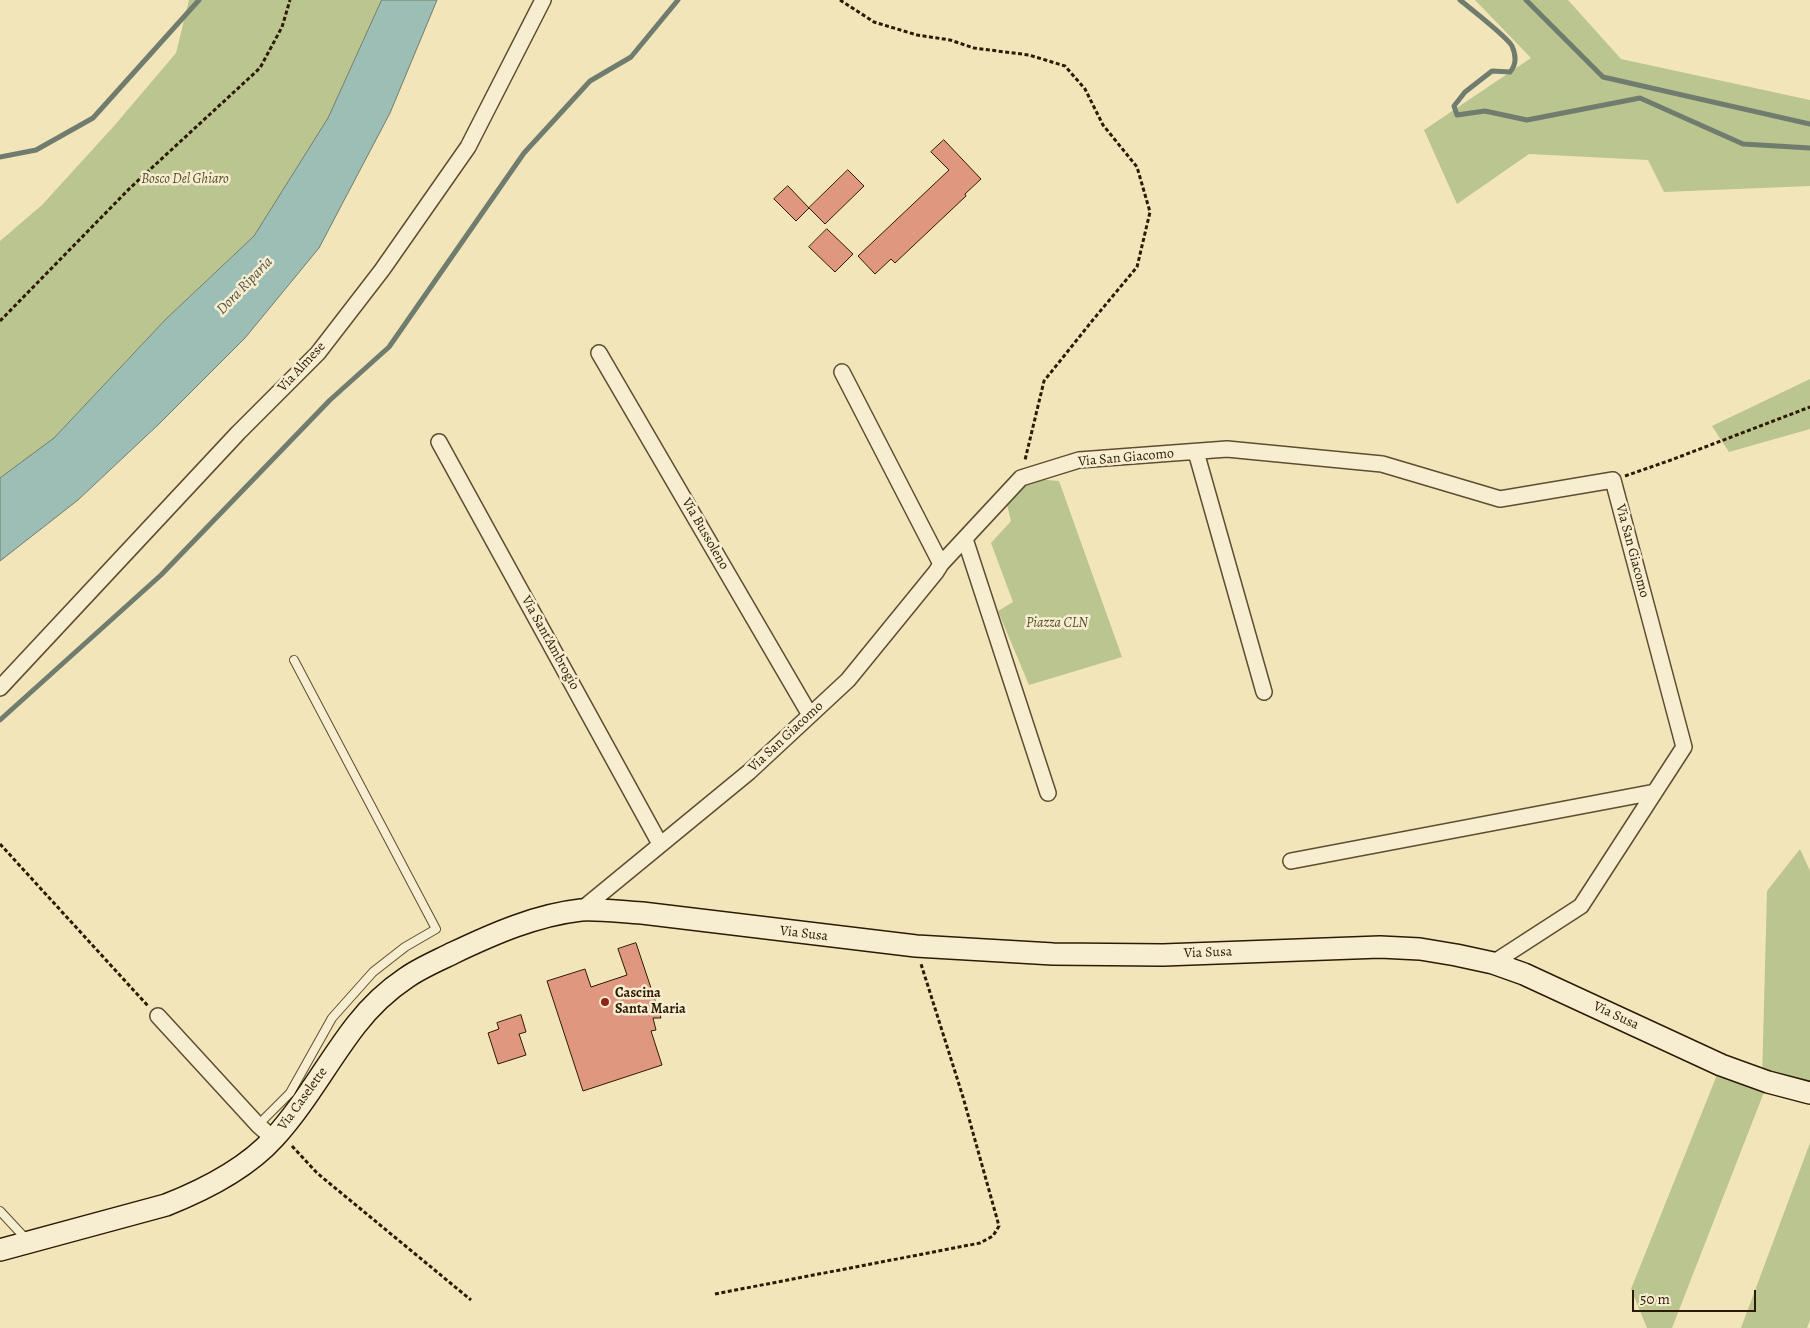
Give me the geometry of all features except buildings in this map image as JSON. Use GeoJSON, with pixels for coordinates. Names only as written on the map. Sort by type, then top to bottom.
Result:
{"type":"FeatureCollection","features":[{"type":"Feature","properties":{"kind":"main road","name":"Via Caselette"},"geometry":{"type":"LineString","coordinates":[[0,1250],[124,1217],[186,1197],[238,1168],[258,1154],[266,1132],[293,1116],[356,1024],[387,993],[406,978],[437,961],[502,931],[531,921],[581,910]]}},
{"type":"Feature","properties":{"kind":"main road","name":"Via Susa"},"geometry":{"type":"LineString","coordinates":[[581,910],[642,913],[916,946],[1044,954],[1117,956],[1380,947],[1420,949],[1493,963],[1524,974],[1721,1064],[1768,1082],[1810,1093]]}},
{"type":"Feature","properties":{"kind":"street","name":"Via Almese"},"geometry":{"type":"LineString","coordinates":[[0,688],[238,433],[318,353],[382,270],[468,147],[543,0]]}},
{"type":"Feature","properties":{"kind":"street","name":"Via Bussoleno"},"geometry":{"type":"LineString","coordinates":[[599,353],[810,715]]}},
{"type":"Feature","properties":{"kind":"street"},"geometry":{"type":"LineString","coordinates":[[842,372],[941,564]]}},
{"type":"Feature","properties":{"kind":"street","name":"Via Sant'Ambrogio"},"geometry":{"type":"LineString","coordinates":[[439,442],[660,844]]}},
{"type":"Feature","properties":{"kind":"street","name":"Via San Giacomo"},"geometry":{"type":"LineString","coordinates":[[581,910],[749,772],[848,680],[941,564],[1021,478],[1079,460],[1227,449],[1382,464],[1500,499],[1613,480],[1684,747],[1581,906],[1493,963]]}},
{"type":"Feature","properties":{"kind":"street"},"geometry":{"type":"LineString","coordinates":[[1196,452],[1264,692]]}},
{"type":"Feature","properties":{"kind":"street"},"geometry":{"type":"LineString","coordinates":[[965,540],[1048,793]]}},
{"type":"Feature","properties":{"kind":"street"},"geometry":{"type":"LineString","coordinates":[[1291,861],[1655,792]]}},
{"type":"Feature","properties":{"kind":"street"},"geometry":{"type":"LineString","coordinates":[[158,1016],[266,1132]]}},
{"type":"Feature","properties":{"kind":"lane"},"geometry":{"type":"LineString","coordinates":[[266,1132],[332,1018],[372,972],[405,947],[436,929],[294,660]]}},
{"type":"Feature","properties":{"kind":"lane"},"geometry":{"type":"LineString","coordinates":[[0,1211],[29,1242]]}},
{"type":"Feature","properties":{"kind":"path"},"geometry":{"type":"LineString","coordinates":[[0,320],[130,188],[260,68],[282,27],[290,0]]}},
{"type":"Feature","properties":{"kind":"path"},"geometry":{"type":"LineString","coordinates":[[840,0],[874,22],[917,35],[950,40],[974,48],[1029,55],[1065,66],[1085,89],[1103,124],[1137,167],[1150,212],[1137,268],[1044,381],[1021,478]]}},
{"type":"Feature","properties":{"kind":"path"},"geometry":{"type":"LineString","coordinates":[[1613,480],[1810,407]]}},
{"type":"Feature","properties":{"kind":"path"},"geometry":{"type":"LineString","coordinates":[[0,844],[158,1016]]}},
{"type":"Feature","properties":{"kind":"path"},"geometry":{"type":"LineString","coordinates":[[714,1294],[980,1242],[993,1236],[999,1226],[963,1097],[916,946]]}},
{"type":"Feature","properties":{"kind":"path"},"geometry":{"type":"LineString","coordinates":[[266,1132],[289,1144],[317,1173],[471,1300]]}},
{"type":"Feature","properties":{"kind":"green space","name":"Bosco Del Ghiaro"},"geometry":{"type":"Polygon","coordinates":[[[189,0],[382,0],[328,118],[254,236],[166,319],[54,438],[0,478],[0,241],[42,205],[114,126],[176,53],[189,0]]]}},
{"type":"Feature","properties":{"kind":"green space"},"geometry":{"type":"Polygon","coordinates":[[[1475,0],[1568,0],[1621,59],[1810,100],[1810,186],[1664,192],[1648,160],[1529,154],[1457,204],[1424,130],[1531,58],[1475,0]]]}},
{"type":"Feature","properties":{"kind":"green space"},"geometry":{"type":"Polygon","coordinates":[[[1810,379],[1810,429],[1729,452],[1712,426],[1810,379]]]}},
{"type":"Feature","properties":{"kind":"green space","name":"Piazza CLN"},"geometry":{"type":"Polygon","coordinates":[[[1021,478],[1059,481],[1122,657],[1029,685],[998,611],[1013,602],[991,543],[1011,521],[1005,496],[1021,478]]]}},
{"type":"Feature","properties":{"kind":"green space"},"geometry":{"type":"Polygon","coordinates":[[[1800,849],[1810,871],[1810,1093],[1768,1082],[1672,1328],[1647,1328],[1631,1289],[1721,1065],[1762,1080],[1767,891],[1800,849]]]}},
{"type":"Feature","properties":{"kind":"green space"},"geometry":{"type":"Polygon","coordinates":[[[1810,1143],[1810,1320],[1807,1328],[1741,1328],[1810,1143]]]}},
{"type":"Feature","properties":{"kind":"water","name":"Dora Riparia"},"geometry":{"type":"Polygon","coordinates":[[[382,0],[437,0],[390,113],[319,248],[245,338],[160,423],[78,500],[0,561],[0,478],[54,438],[166,319],[254,236],[328,118],[382,0]]]}},
{"type":"Feature","properties":{"kind":"waterway"},"geometry":{"type":"LineString","coordinates":[[0,157],[36,150],[93,118],[199,0]]}},
{"type":"Feature","properties":{"kind":"waterway"},"geometry":{"type":"LineString","coordinates":[[0,720],[161,575],[330,400],[389,347],[524,153],[590,81],[631,57],[678,0]]}},
{"type":"Feature","properties":{"kind":"waterway"},"geometry":{"type":"LineString","coordinates":[[1460,0],[1509,42],[1515,59],[1514,66],[1510,72],[1492,71],[1465,92],[1454,106],[1457,115],[1485,111],[1527,120],[1640,98],[1743,144],[1810,148]]}},
{"type":"Feature","properties":{"kind":"waterway"},"geometry":{"type":"LineString","coordinates":[[1526,0],[1603,77],[1810,124]]}},
{"type":"Feature","properties":{"kind":"place","name":"Cascina Santa Maria"},"geometry":{"type":"Point","coordinates":[605,1002]}}]}
